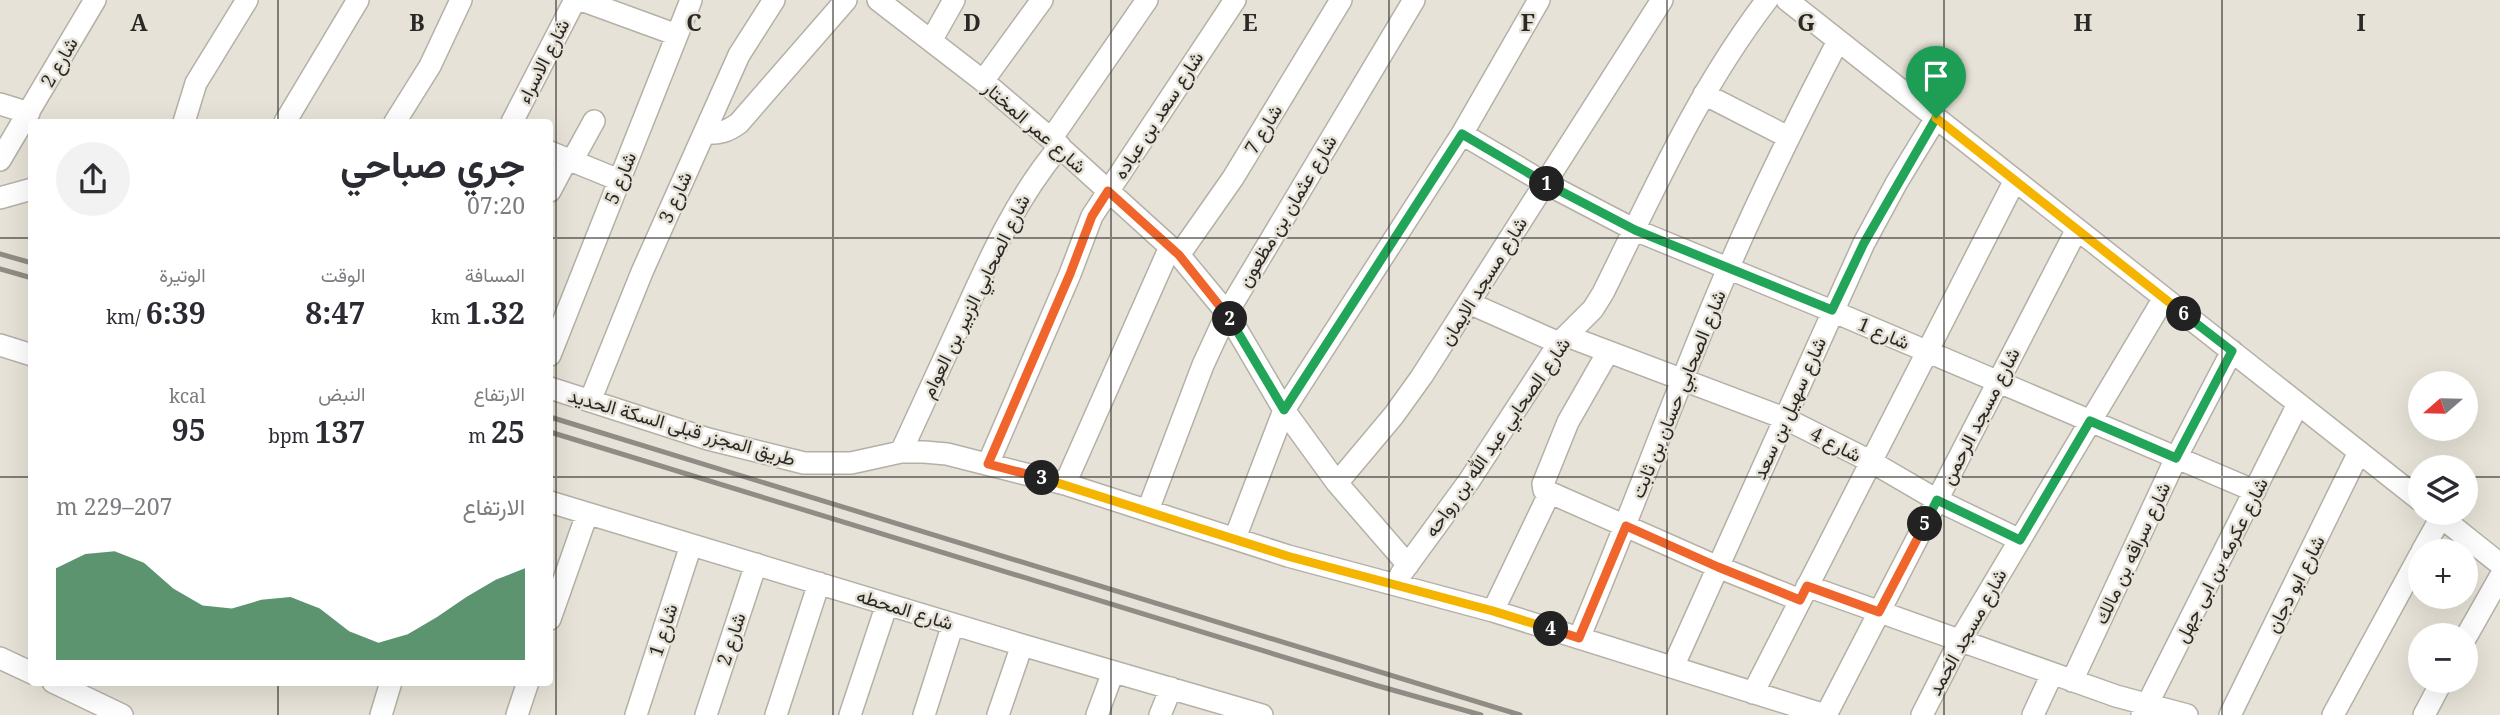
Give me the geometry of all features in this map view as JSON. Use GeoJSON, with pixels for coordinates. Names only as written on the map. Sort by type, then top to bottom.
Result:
{"type":"FeatureCollection","features":[{"type":"Feature","properties":{"kind":"street","name":"شارع 2"},"geometry":{"type":"LineString","coordinates":[[0,160],[95,0]]}},
{"type":"Feature","properties":{"kind":"street"},"geometry":{"type":"LineString","coordinates":[[185,119],[196,83],[247,0]]}},
{"type":"Feature","properties":{"kind":"street"},"geometry":{"type":"LineString","coordinates":[[287,119],[358,0]]}},
{"type":"Feature","properties":{"kind":"street"},"geometry":{"type":"LineString","coordinates":[[397,119],[430,66],[461,0]]}},
{"type":"Feature","properties":{"kind":"street","name":"شارع الاسراء"},"geometry":{"type":"LineString","coordinates":[[514,119],[575,0]]}},
{"type":"Feature","properties":{"kind":"street"},"geometry":{"type":"LineString","coordinates":[[581,0],[677,36]]}},
{"type":"Feature","properties":{"kind":"street","name":"شارع 5"},"geometry":{"type":"LineString","coordinates":[[553,347],[691,0]]}},
{"type":"Feature","properties":{"kind":"street","name":"شارع 3"},"geometry":{"type":"LineString","coordinates":[[590,401],[642,271],[739,55],[774,0]]}},
{"type":"Feature","properties":{"kind":"street"},"geometry":{"type":"LineString","coordinates":[[704,133],[718,134],[729,131],[739,123],[846,0]]}},
{"type":"Feature","properties":{"kind":"street","name":"شارع عمر المختار"},"geometry":{"type":"LineString","coordinates":[[878,0],[983,81],[1174,251],[1227,313],[1284,410],[1337,483],[1408,565]]}},
{"type":"Feature","properties":{"kind":"street"},"geometry":{"type":"LineString","coordinates":[[931,41],[954,0]]}},
{"type":"Feature","properties":{"kind":"street"},"geometry":{"type":"LineString","coordinates":[[983,81],[1042,0]]}},
{"type":"Feature","properties":{"kind":"street","name":"شارع الصحابي الزبير بن العوام"},"geometry":{"type":"LineString","coordinates":[[901,453],[986,265],[1014,211],[1147,0]]}},
{"type":"Feature","properties":{"kind":"street","name":"شارع سعد بن عباده"},"geometry":{"type":"LineString","coordinates":[[988,464],[1070,274],[1092,216],[1234,0]]}},
{"type":"Feature","properties":{"kind":"street","name":"شارع 7"},"geometry":{"type":"LineString","coordinates":[[1065,484],[1174,251],[1233,178],[1341,0]]}},
{"type":"Feature","properties":{"kind":"street","name":"شارع عثمان بن مظعون"},"geometry":{"type":"LineString","coordinates":[[1148,510],[1203,365],[1227,313],[1414,0]]}},
{"type":"Feature","properties":{"kind":"street"},"geometry":{"type":"LineString","coordinates":[[1235,538],[1284,410],[1462,134],[1539,0]]}},
{"type":"Feature","properties":{"kind":"street","name":"شارع مسجد الايمان"},"geometry":{"type":"LineString","coordinates":[[1337,483],[1394,415],[1422,376],[1662,0]]}},
{"type":"Feature","properties":{"kind":"street","name":"شارع الصحابي عبد الله بن رواحه"},"geometry":{"type":"LineString","coordinates":[[1394,584],[1469,481],[1563,340],[1593,309],[1604,293],[1703,94],[1767,0]]}},
{"type":"Feature","properties":{"kind":"street"},"geometry":{"type":"LineString","coordinates":[[1787,0],[2408,491]]}},
{"type":"Feature","properties":{"kind":"street","name":"شارع الصحابي حسان بن ثابت"},"geometry":{"type":"LineString","coordinates":[[1579,638],[1728,270],[1788,137],[1838,41]]}},
{"type":"Feature","properties":{"kind":"street"},"geometry":{"type":"LineString","coordinates":[[1703,94],[1788,137]]}},
{"type":"Feature","properties":{"kind":"street"},"geometry":{"type":"LineString","coordinates":[[0,104],[29,113]]}},
{"type":"Feature","properties":{"kind":"street","name":"شارع سهيل بن سعد"},"geometry":{"type":"LineString","coordinates":[[1673,667],[1864,243],[1936,118]]}},
{"type":"Feature","properties":{"kind":"street"},"geometry":{"type":"LineString","coordinates":[[553,183],[563,158],[594,121]]}},
{"type":"Feature","properties":{"kind":"street","name":"شارع 1"},"geometry":{"type":"LineString","coordinates":[[1462,134],[1545,183],[1635,230],[1832,310],[2255,491]]}},
{"type":"Feature","properties":{"kind":"street"},"geometry":{"type":"LineString","coordinates":[[563,158],[619,180]]}},
{"type":"Feature","properties":{"kind":"street","name":"شارع 1"},"geometry":{"type":"LineString","coordinates":[[1753,693],[2015,180]]}},
{"type":"Feature","properties":{"kind":"street"},"geometry":{"type":"LineString","coordinates":[[0,198],[28,190]]}},
{"type":"Feature","properties":{"kind":"street","name":"شارع مسجد الرحمن"},"geometry":{"type":"LineString","coordinates":[[1825,715],[2077,229]]}},
{"type":"Feature","properties":{"kind":"street","name":"شارع مسجد الحمد"},"geometry":{"type":"LineString","coordinates":[[1922,715],[1959,642],[2164,298]]}},
{"type":"Feature","properties":{"kind":"street","name":"شارع 4"},"geometry":{"type":"LineString","coordinates":[[1469,303],[1563,340],[1608,352],[1784,418],[1870,461],[1937,500],[2020,540]]}},
{"type":"Feature","properties":{"kind":"street"},"geometry":{"type":"LineString","coordinates":[[0,345],[28,354]]}},
{"type":"Feature","properties":{"kind":"street","name":"شارع سراقه بن مالك"},"geometry":{"type":"LineString","coordinates":[[2034,715],[2062,678],[2232,351]]}},
{"type":"Feature","properties":{"kind":"street"},"geometry":{"type":"LineString","coordinates":[[1608,352],[1568,422],[1543,484],[1544,490],[1549,494],[1718,567],[1879,612],[2145,710],[2186,715]]}},
{"type":"Feature","properties":{"kind":"street","name":"طريق المجزر قبلى السكة الحديد"},"geometry":{"type":"LineString","coordinates":[[553,389],[708,439],[804,463],[851,463],[901,453],[947,454],[988,464],[1065,484],[1327,567],[1493,611],[1825,715]]}},
{"type":"Feature","properties":{"kind":"street","name":"شارع عكرمه بن ابى جهل"},"geometry":{"type":"LineString","coordinates":[[2145,710],[2298,404]]}},
{"type":"Feature","properties":{"kind":"street","name":"شارع ابو دجان"},"geometry":{"type":"LineString","coordinates":[[2230,715],[2359,452]]}},
{"type":"Feature","properties":{"kind":"street"},"geometry":{"type":"LineString","coordinates":[[1493,611],[1549,494]]}},
{"type":"Feature","properties":{"kind":"street","name":"شارع المحطه"},"geometry":{"type":"LineString","coordinates":[[553,503],[1171,688],[1232,711],[1262,715]]}},
{"type":"Feature","properties":{"kind":"street"},"geometry":{"type":"LineString","coordinates":[[553,610],[587,514]]}},
{"type":"Feature","properties":{"kind":"street"},"geometry":{"type":"LineString","coordinates":[[2451,525],[2500,564]]}},
{"type":"Feature","properties":{"kind":"street","name":"شارع 1"},"geometry":{"type":"LineString","coordinates":[[636,715],[691,545]]}},
{"type":"Feature","properties":{"kind":"street","name":"شارع 2"},"geometry":{"type":"LineString","coordinates":[[706,715],[756,564]]}},
{"type":"Feature","properties":{"kind":"street"},"geometry":{"type":"LineString","coordinates":[[2333,715],[2408,577]]}},
{"type":"Feature","properties":{"kind":"street"},"geometry":{"type":"LineString","coordinates":[[2474,623],[2500,577]]}},
{"type":"Feature","properties":{"kind":"street"},"geometry":{"type":"LineString","coordinates":[[776,715],[819,583]]}},
{"type":"Feature","properties":{"kind":"street"},"geometry":{"type":"LineString","coordinates":[[850,715],[887,604]]}},
{"type":"Feature","properties":{"kind":"street"},"geometry":{"type":"LineString","coordinates":[[923,715],[954,624]]}},
{"type":"Feature","properties":{"kind":"street"},"geometry":{"type":"LineString","coordinates":[[998,715],[1022,645]]}},
{"type":"Feature","properties":{"kind":"street"},"geometry":{"type":"LineString","coordinates":[[0,658],[28,671]]}},
{"type":"Feature","properties":{"kind":"street"},"geometry":{"type":"LineString","coordinates":[[1097,715],[1113,672]]}},
{"type":"Feature","properties":{"kind":"street"},"geometry":{"type":"LineString","coordinates":[[60,686],[122,715]]}},
{"type":"Feature","properties":{"kind":"street"},"geometry":{"type":"LineString","coordinates":[[381,715],[390,686]]}},
{"type":"Feature","properties":{"kind":"street"},"geometry":{"type":"LineString","coordinates":[[517,715],[527,686]]}},
{"type":"Feature","properties":{"kind":"street"},"geometry":{"type":"LineString","coordinates":[[1160,715],[1171,688]]}},
{"type":"Feature","properties":{"kind":"street"},"geometry":{"type":"LineString","coordinates":[[2424,715],[2436,693]]}},
{"type":"Feature","properties":{"kind":"railway"},"geometry":{"type":"LineString","coordinates":[[0,254],[28,262]]}},
{"type":"Feature","properties":{"kind":"railway"},"geometry":{"type":"LineString","coordinates":[[0,269],[28,277]]}},
{"type":"Feature","properties":{"kind":"railway"},"geometry":{"type":"LineString","coordinates":[[553,418],[1520,715]]}},
{"type":"Feature","properties":{"kind":"railway"},"geometry":{"type":"LineString","coordinates":[[553,433],[1375,685],[1481,715]]}},
{"type":"Feature","properties":{"kind":"route"},"geometry":{"type":"LineString","coordinates":[[1936,118],[2232,351],[2176,458],[2090,421],[2020,540],[1937,500],[1879,612],[1807,586],[1800,600],[1626,526],[1579,638],[1493,611],[1287,556],[1065,484],[988,464],[1070,274],[1092,216],[1108,191],[1179,255],[1227,313],[1284,410],[1462,134],[1545,183],[1635,230],[1832,310],[1897,182],[1936,118]]}}]}
